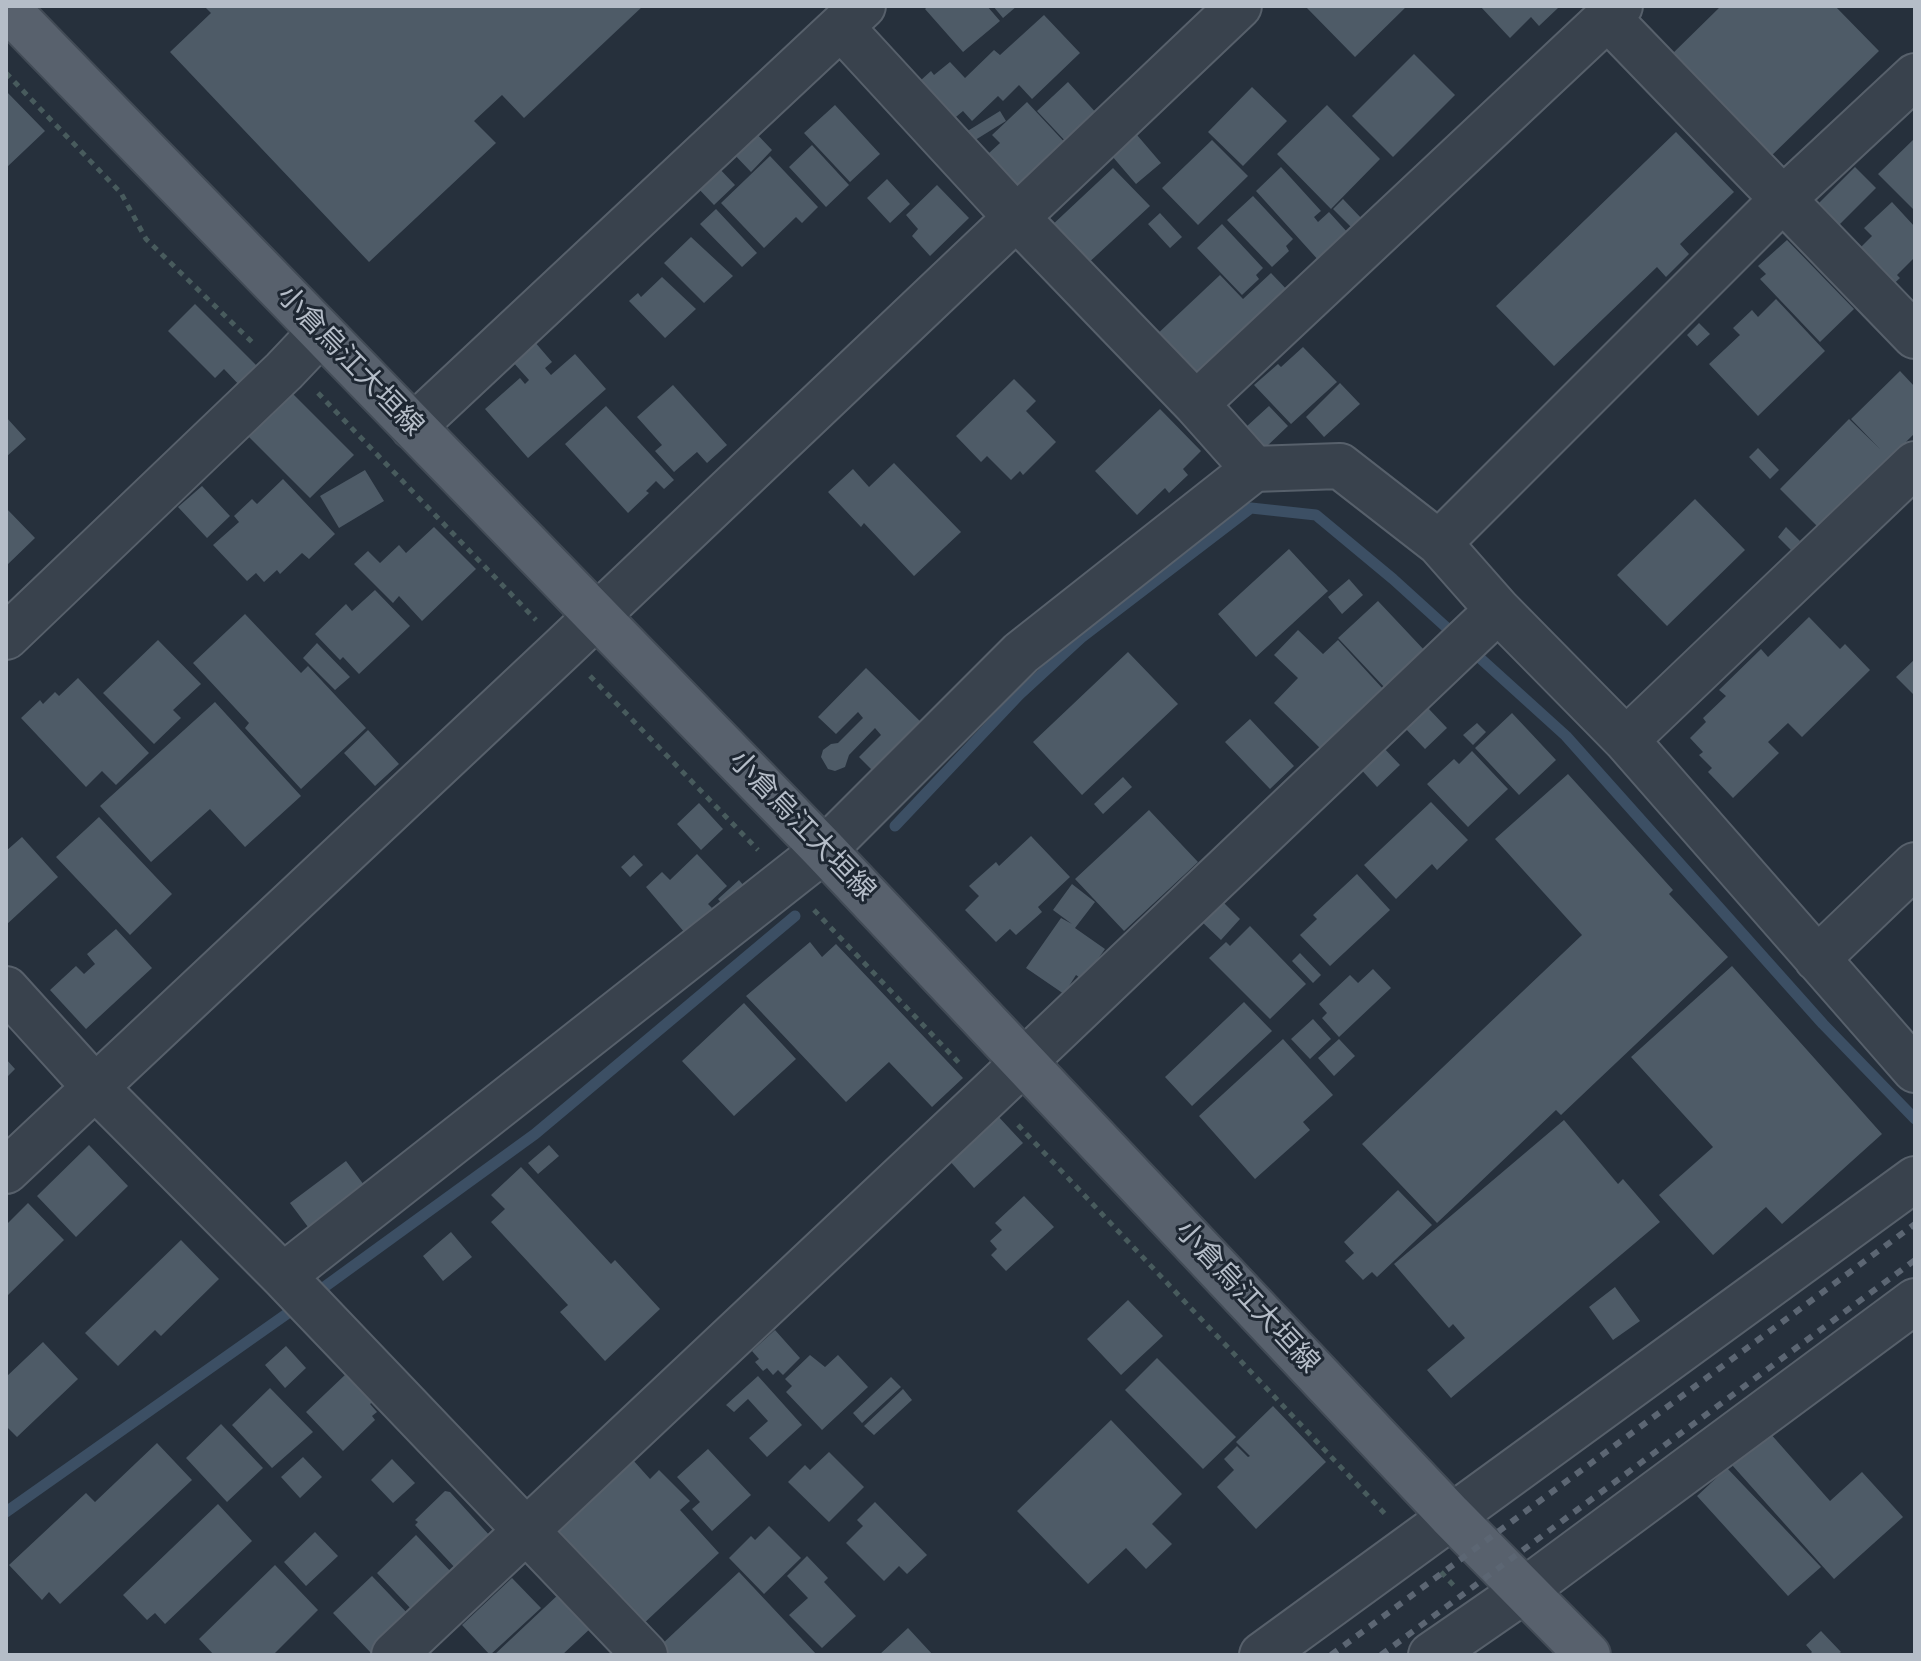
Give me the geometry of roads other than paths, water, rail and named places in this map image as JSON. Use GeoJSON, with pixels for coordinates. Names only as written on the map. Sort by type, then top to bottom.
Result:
{"type":"FeatureCollection","features":[{"type":"Feature","properties":{"kind":"main road","name":"小倉烏江大垣線"},"geometry":{"type":"LineString","coordinates":[[6,7],[824,850],[1450,1515],[1588,1655]]}},
{"type":"Feature","properties":{"kind":"street"},"geometry":{"type":"LineString","coordinates":[[6,1171],[597,616],[1239,6]]}},
{"type":"Feature","properties":{"kind":"street"},"geometry":{"type":"LineString","coordinates":[[1196,404],[1614,12],[1783,199],[1915,336]]}},
{"type":"Feature","properties":{"kind":"street"},"geometry":{"type":"LineString","coordinates":[[413,427],[852,16],[1015,216],[1196,404],[1254,469]]}},
{"type":"Feature","properties":{"kind":"street"},"geometry":{"type":"LineString","coordinates":[[1439,543],[1783,199],[1915,76]]}},
{"type":"Feature","properties":{"kind":"street"},"geometry":{"type":"LineString","coordinates":[[6,637],[320,333]]}},
{"type":"Feature","properties":{"kind":"street"},"geometry":{"type":"LineString","coordinates":[[1626,740],[1915,464]]}},
{"type":"Feature","properties":{"kind":"street"},"geometry":{"type":"LineString","coordinates":[[283,1276],[824,850],[1021,653],[1254,469],[1340,466],[1439,543],[1476,631],[1626,740],[1915,1070]]}},
{"type":"Feature","properties":{"kind":"street"},"geometry":{"type":"LineString","coordinates":[[394,1655],[1476,631]]}},
{"type":"Feature","properties":{"kind":"street"},"geometry":{"type":"LineString","coordinates":[[1817,959],[1915,865]]}},
{"type":"Feature","properties":{"kind":"street"},"geometry":{"type":"LineString","coordinates":[[6,989],[94,1086],[283,1276],[645,1655]]}},
{"type":"Feature","properties":{"kind":"street"},"geometry":{"type":"LineString","coordinates":[[1262,1655],[1915,1179]]}},
{"type":"Feature","properties":{"kind":"street"},"geometry":{"type":"LineString","coordinates":[[1431,1655],[1525,1590],[1915,1301]]}},
{"type":"Feature","properties":{"kind":"waterway"},"geometry":{"type":"LineString","coordinates":[[895,826],[1019,695],[1081,638],[1251,508],[1316,515],[1458,638]]}},
{"type":"Feature","properties":{"kind":"waterway"},"geometry":{"type":"LineString","coordinates":[[1470,649],[1566,736],[1823,1024],[1915,1119]]}},
{"type":"Feature","properties":{"kind":"waterway"},"geometry":{"type":"LineString","coordinates":[[312,1296],[535,1134],[795,916]]}},
{"type":"Feature","properties":{"kind":"waterway"},"geometry":{"type":"LineString","coordinates":[[6,1512],[298,1306]]}},
{"type":"Feature","properties":{"kind":"railway"},"geometry":{"type":"LineString","coordinates":[[1331,1655],[1915,1224]]}},
{"type":"Feature","properties":{"kind":"railway"},"geometry":{"type":"LineString","coordinates":[[1381,1655],[1915,1260]]}}]}
